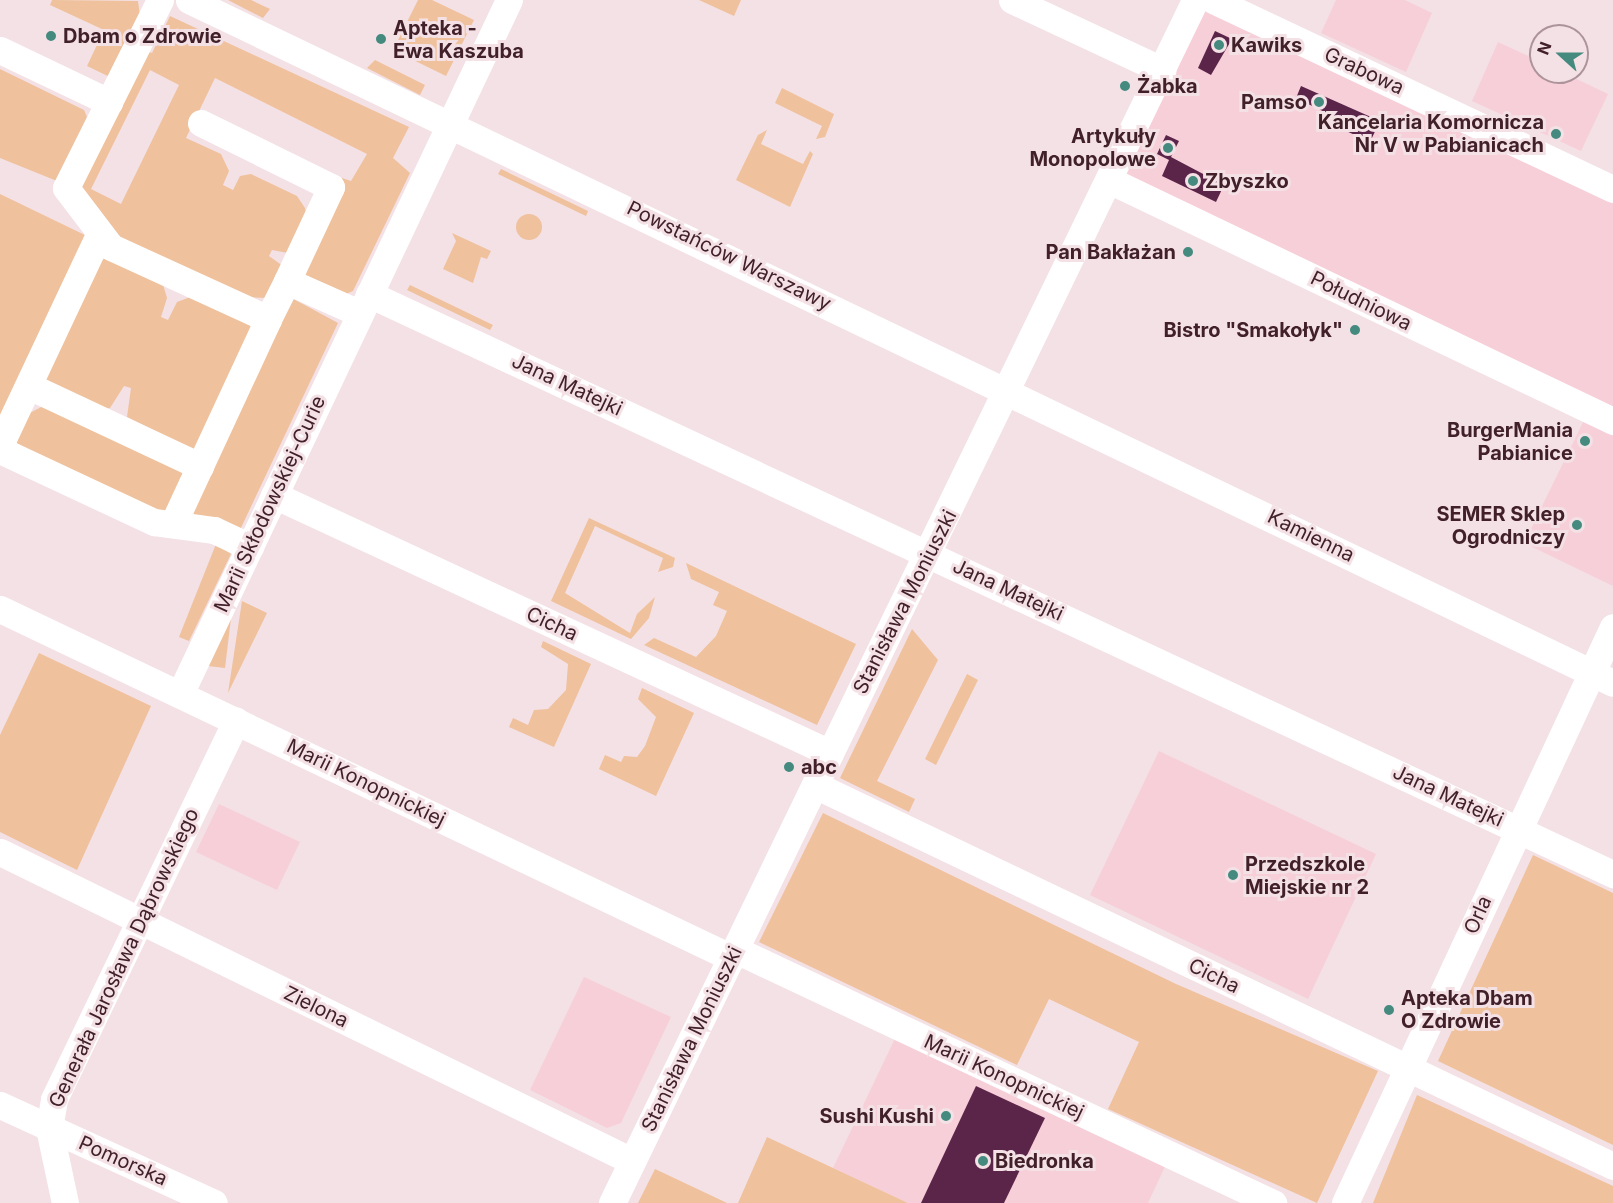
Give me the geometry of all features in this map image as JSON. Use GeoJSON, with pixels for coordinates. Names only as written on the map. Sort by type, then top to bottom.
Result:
{"type":"FeatureCollection","features":[{"type":"Feature","properties":{"kind":"street"},"geometry":{"type":"LineString","coordinates":[[160,0],[66,188],[98,237],[268,320]]}},
{"type":"Feature","properties":{"kind":"street","name":"Powstańców Warszawy"},"geometry":{"type":"LineString","coordinates":[[189,0],[1010,389]]}},
{"type":"Feature","properties":{"kind":"street","name":"Marii Skłodowskiej-Curie"},"geometry":{"type":"LineString","coordinates":[[180,694],[509,0]]}},
{"type":"Feature","properties":{"kind":"street"},"geometry":{"type":"LineString","coordinates":[[1012,0],[1161,70]]}},
{"type":"Feature","properties":{"kind":"street","name":"Stanisława Moniuszki"},"geometry":{"type":"LineString","coordinates":[[612,1203],[830,753],[931,553],[1195,0]]}},
{"type":"Feature","properties":{"kind":"street","name":"Grabowa"},"geometry":{"type":"LineString","coordinates":[[1213,0],[1613,189]]}},
{"type":"Feature","properties":{"kind":"street"},"geometry":{"type":"LineString","coordinates":[[0,50],[109,102]]}},
{"type":"Feature","properties":{"kind":"street"},"geometry":{"type":"LineString","coordinates":[[173,524],[331,187],[201,123]]}},
{"type":"Feature","properties":{"kind":"street","name":"Południowa"},"geometry":{"type":"LineString","coordinates":[[1109,180],[1613,421]]}},
{"type":"Feature","properties":{"kind":"street"},"geometry":{"type":"LineString","coordinates":[[0,445],[98,237]]}},
{"type":"Feature","properties":{"kind":"street"},"geometry":{"type":"LineString","coordinates":[[287,281],[364,304]]}},
{"type":"Feature","properties":{"kind":"street","name":"Jana Matejki"},"geometry":{"type":"LineString","coordinates":[[364,304],[931,553],[1613,874]]}},
{"type":"Feature","properties":{"kind":"street"},"geometry":{"type":"LineString","coordinates":[[28,386],[200,466]]}},
{"type":"Feature","properties":{"kind":"street","name":"Kamienna"},"geometry":{"type":"LineString","coordinates":[[1010,389],[1603,678]]}},
{"type":"Feature","properties":{"kind":"street"},"geometry":{"type":"LineString","coordinates":[[0,450],[154,522],[213,530],[250,548]]}},
{"type":"Feature","properties":{"kind":"street","name":"Cicha"},"geometry":{"type":"LineString","coordinates":[[274,495],[830,753]]}},
{"type":"Feature","properties":{"kind":"street","name":"Marii Konopnickiej"},"geometry":{"type":"LineString","coordinates":[[0,609],[734,954],[1273,1203]]}},
{"type":"Feature","properties":{"kind":"street","name":"Orla"},"geometry":{"type":"LineString","coordinates":[[1345,1203],[1517,829],[1603,678],[1613,627]]}},
{"type":"Feature","properties":{"kind":"street","name":"Generała Jarosława Dąbrowskiego"},"geometry":{"type":"LineString","coordinates":[[65,1203],[49,1128],[54,1099],[236,721]]}},
{"type":"Feature","properties":{"kind":"street","name":"Cicha"},"geometry":{"type":"LineString","coordinates":[[815,785],[1613,1166]]}},
{"type":"Feature","properties":{"kind":"street","name":"Zielona"},"geometry":{"type":"LineString","coordinates":[[0,852],[632,1161]]}},
{"type":"Feature","properties":{"kind":"street","name":"Pomorska"},"geometry":{"type":"LineString","coordinates":[[0,1105],[214,1203]]}},
{"type":"Feature","properties":{"kind":"shaded area"},"geometry":{"type":"Polygon","coordinates":[[[52,0],[138,1],[140,16],[114,79],[87,66],[104,30],[50,5],[52,0]]]}},
{"type":"Feature","properties":{"kind":"shaded area"},"geometry":{"type":"Polygon","coordinates":[[[228,0],[251,0],[270,9],[263,18],[228,0]]]}},
{"type":"Feature","properties":{"kind":"shaded area"},"geometry":{"type":"Polygon","coordinates":[[[418,0],[432,0],[474,20],[446,76],[393,50],[418,0]]]}},
{"type":"Feature","properties":{"kind":"shaded area"},"geometry":{"type":"Polygon","coordinates":[[[699,0],[741,0],[734,16],[699,0]]]}},
{"type":"Feature","properties":{"kind":"shaded area"},"geometry":{"type":"Polygon","coordinates":[[[1195,0],[1613,189],[1613,586],[1524,543],[1589,410],[1109,180],[1195,0]]]}},
{"type":"Feature","properties":{"kind":"shaded area"},"geometry":{"type":"Polygon","coordinates":[[[1336,0],[1405,0],[1432,13],[1406,72],[1321,33],[1336,0]]]}},
{"type":"Feature","properties":{"kind":"shaded area"},"geometry":{"type":"Polygon","coordinates":[[[170,16],[409,127],[393,158],[410,173],[353,291],[346,294],[301,276],[300,267],[342,178],[351,181],[367,154],[215,78],[186,138],[221,154],[229,171],[223,185],[233,190],[240,176],[251,174],[297,196],[305,208],[307,217],[288,253],[272,250],[269,256],[283,266],[269,298],[240,297],[121,239],[81,190],[81,174],[143,50],[152,53],[170,16]],[[150,70],[91,189],[121,204],[179,85],[150,70]]]}},
{"type":"Feature","properties":{"kind":"shaded area"},"geometry":{"type":"Polygon","coordinates":[[[1498,42],[1529,56],[1529,84],[1587,84],[1608,94],[1581,151],[1472,101],[1498,42]]]}},
{"type":"Feature","properties":{"kind":"shaded area"},"geometry":{"type":"Polygon","coordinates":[[[375,60],[425,85],[420,95],[367,68],[375,60]]]}},
{"type":"Feature","properties":{"kind":"shaded area"},"geometry":{"type":"Polygon","coordinates":[[[0,69],[84,110],[87,117],[57,181],[0,158],[0,69]]]}},
{"type":"Feature","properties":{"kind":"shaded area"},"geometry":{"type":"Polygon","coordinates":[[[782,88],[834,114],[825,137],[816,139],[822,126],[775,103],[782,88]]]}},
{"type":"Feature","properties":{"kind":"shaded area"},"geometry":{"type":"Polygon","coordinates":[[[767,130],[761,144],[803,164],[810,151],[813,154],[790,207],[736,180],[758,135],[767,130]]]}},
{"type":"Feature","properties":{"kind":"shaded area"},"geometry":{"type":"Polygon","coordinates":[[[501,169],[588,211],[586,216],[498,174],[501,169]]]}},
{"type":"Feature","properties":{"kind":"shaded area"},"geometry":{"type":"Polygon","coordinates":[[[0,194],[91,238],[0,420],[0,194]]]}},
{"type":"Feature","properties":{"kind":"shaded area"},"geometry":{"type":"Polygon","coordinates":[[[529,214],[538,218],[542,227],[538,236],[529,240],[520,236],[516,227],[520,218],[529,214]]]}},
{"type":"Feature","properties":{"kind":"shaded area"},"geometry":{"type":"Polygon","coordinates":[[[452,233],[491,251],[487,259],[481,257],[473,283],[443,269],[456,241],[452,233]]]}},
{"type":"Feature","properties":{"kind":"shaded area"},"geometry":{"type":"Polygon","coordinates":[[[111,257],[162,281],[167,298],[161,317],[168,320],[177,302],[193,296],[249,322],[252,330],[195,451],[127,417],[131,388],[124,386],[110,408],[99,410],[47,387],[44,370],[97,261],[111,257]]]}},
{"type":"Feature","properties":{"kind":"shaded area"},"geometry":{"type":"Polygon","coordinates":[[[410,285],[493,325],[490,330],[407,290],[410,285]]]}},
{"type":"Feature","properties":{"kind":"shaded area"},"geometry":{"type":"Polygon","coordinates":[[[288,296],[338,323],[239,532],[190,513],[288,296]]]}},
{"type":"Feature","properties":{"kind":"shaded area"},"geometry":{"type":"Polygon","coordinates":[[[45,405],[187,472],[165,513],[19,447],[16,441],[26,415],[45,405]]]}},
{"type":"Feature","properties":{"kind":"shaded area"},"geometry":{"type":"Polygon","coordinates":[[[589,518],[675,558],[673,567],[658,572],[663,558],[595,526],[565,593],[630,633],[637,614],[655,597],[649,618],[631,639],[551,601],[589,518]]]}},
{"type":"Feature","properties":{"kind":"shaded area"},"geometry":{"type":"Polygon","coordinates":[[[216,544],[231,554],[189,641],[179,637],[216,544]]]}},
{"type":"Feature","properties":{"kind":"shaded area"},"geometry":{"type":"Polygon","coordinates":[[[686,563],[856,644],[817,725],[644,645],[654,638],[696,657],[716,636],[727,611],[713,605],[719,592],[691,579],[686,563]]]}},
{"type":"Feature","properties":{"kind":"shaded area"},"geometry":{"type":"Polygon","coordinates":[[[242,601],[267,613],[228,693],[242,601]]]}},
{"type":"Feature","properties":{"kind":"shaded area"},"geometry":{"type":"Polygon","coordinates":[[[232,610],[225,668],[208,666],[216,641],[232,610]]]}},
{"type":"Feature","properties":{"kind":"shaded area"},"geometry":{"type":"Polygon","coordinates":[[[912,629],[938,660],[877,781],[915,799],[909,812],[840,778],[912,629]]]}},
{"type":"Feature","properties":{"kind":"shaded area"},"geometry":{"type":"Polygon","coordinates":[[[543,641],[591,664],[554,747],[509,727],[513,718],[528,725],[534,710],[548,709],[566,690],[568,664],[541,647],[543,641]]]}},
{"type":"Feature","properties":{"kind":"shaded area"},"geometry":{"type":"Polygon","coordinates":[[[39,653],[151,706],[77,870],[0,832],[0,735],[39,653]]]}},
{"type":"Feature","properties":{"kind":"shaded area"},"geometry":{"type":"Polygon","coordinates":[[[967,674],[978,680],[936,765],[925,759],[967,674]]]}},
{"type":"Feature","properties":{"kind":"shaded area"},"geometry":{"type":"Polygon","coordinates":[[[642,688],[694,713],[656,796],[599,769],[605,755],[621,762],[624,756],[637,757],[645,746],[656,717],[638,699],[642,688]]]}},
{"type":"Feature","properties":{"kind":"shaded area","name":"Przedszkole Miejskie nr 2"},"geometry":{"type":"Polygon","coordinates":[[[1159,751],[1376,854],[1308,999],[1090,895],[1159,751]]]}},
{"type":"Feature","properties":{"kind":"shaded area"},"geometry":{"type":"Polygon","coordinates":[[[219,804],[300,842],[277,890],[196,852],[219,804]]]}},
{"type":"Feature","properties":{"kind":"shaded area"},"geometry":{"type":"Polygon","coordinates":[[[823,813],[1176,984],[1378,1071],[1317,1203],[1108,1109],[1139,1042],[1049,999],[1017,1065],[759,942],[823,813]]]}},
{"type":"Feature","properties":{"kind":"shaded area"},"geometry":{"type":"Polygon","coordinates":[[[1533,855],[1613,893],[1613,1145],[1438,1061],[1533,855]]]}},
{"type":"Feature","properties":{"kind":"shaded area"},"geometry":{"type":"Polygon","coordinates":[[[584,977],[671,1017],[621,1123],[607,1128],[530,1090],[584,977]]]}},
{"type":"Feature","properties":{"kind":"shaded area"},"geometry":{"type":"Polygon","coordinates":[[[900,1028],[1170,1156],[1148,1203],[908,1203],[833,1168],[900,1028]]]}},
{"type":"Feature","properties":{"kind":"shaded area"},"geometry":{"type":"Polygon","coordinates":[[[1417,1095],[1613,1186],[1613,1203],[1373,1203],[1417,1095]]]}},
{"type":"Feature","properties":{"kind":"shaded area"},"geometry":{"type":"Polygon","coordinates":[[[767,1137],[833,1168],[908,1203],[738,1203],[767,1137]]]}},
{"type":"Feature","properties":{"kind":"shaded area"},"geometry":{"type":"Polygon","coordinates":[[[655,1169],[727,1203],[638,1203],[655,1169]]]}},
{"type":"Feature","properties":{"kind":"building"},"geometry":{"type":"Polygon","coordinates":[[[1215,31],[1232,39],[1211,75],[1198,68],[1215,31]]]}},
{"type":"Feature","properties":{"kind":"building"},"geometry":{"type":"Polygon","coordinates":[[[1301,86],[1380,121],[1370,142],[1344,130],[1347,123],[1296,98],[1301,86]]]}},
{"type":"Feature","properties":{"kind":"building","name":"Zbyszko"},"geometry":{"type":"Polygon","coordinates":[[[1166,135],[1179,141],[1171,157],[1224,185],[1216,202],[1162,176],[1169,160],[1157,154],[1166,135]]]}},
{"type":"Feature","properties":{"kind":"building","name":"Biedronka"},"geometry":{"type":"Polygon","coordinates":[[[976,1086],[1045,1118],[1004,1203],[921,1203],[976,1086]]]}},
{"type":"Feature","properties":{"kind":"place","name":"Dbam o Zdrowie"},"geometry":{"type":"Point","coordinates":[51,36]}},
{"type":"Feature","properties":{"kind":"place","name":"Apteka - Ewa Kaszuba"},"geometry":{"type":"Point","coordinates":[381,39]}},
{"type":"Feature","properties":{"kind":"place","name":"Kawiks"},"geometry":{"type":"Point","coordinates":[1219,45]}},
{"type":"Feature","properties":{"kind":"place","name":"Żabka"},"geometry":{"type":"Point","coordinates":[1125,86]}},
{"type":"Feature","properties":{"kind":"place","name":"Pamso"},"geometry":{"type":"Point","coordinates":[1319,102]}},
{"type":"Feature","properties":{"kind":"place","name":"Kancelaria Komornicza Nr V w Pabianicach"},"geometry":{"type":"Point","coordinates":[1556,134]}},
{"type":"Feature","properties":{"kind":"place","name":"Artykuły Monopolowe"},"geometry":{"type":"Point","coordinates":[1168,148]}},
{"type":"Feature","properties":{"kind":"place","name":"Zbyszko"},"geometry":{"type":"Point","coordinates":[1193,181]}},
{"type":"Feature","properties":{"kind":"place","name":"Pan Bakłażan"},"geometry":{"type":"Point","coordinates":[1188,252]}},
{"type":"Feature","properties":{"kind":"place","name":"Bistro \"Smakołyk\""},"geometry":{"type":"Point","coordinates":[1355,330]}},
{"type":"Feature","properties":{"kind":"place","name":"BurgerMania Pabianice"},"geometry":{"type":"Point","coordinates":[1585,441]}},
{"type":"Feature","properties":{"kind":"place","name":"SEMER Sklep Ogrodniczy"},"geometry":{"type":"Point","coordinates":[1577,525]}},
{"type":"Feature","properties":{"kind":"place","name":"abc"},"geometry":{"type":"Point","coordinates":[789,767]}},
{"type":"Feature","properties":{"kind":"place","name":"Przedszkole Miejskie nr 2"},"geometry":{"type":"Point","coordinates":[1233,875]}},
{"type":"Feature","properties":{"kind":"place","name":"Apteka Dbam O Zdrowie"},"geometry":{"type":"Point","coordinates":[1389,1010]}},
{"type":"Feature","properties":{"kind":"place","name":"Sushi Kushi"},"geometry":{"type":"Point","coordinates":[946,1116]}},
{"type":"Feature","properties":{"kind":"place","name":"Biedronka"},"geometry":{"type":"Point","coordinates":[983,1161]}}]}
